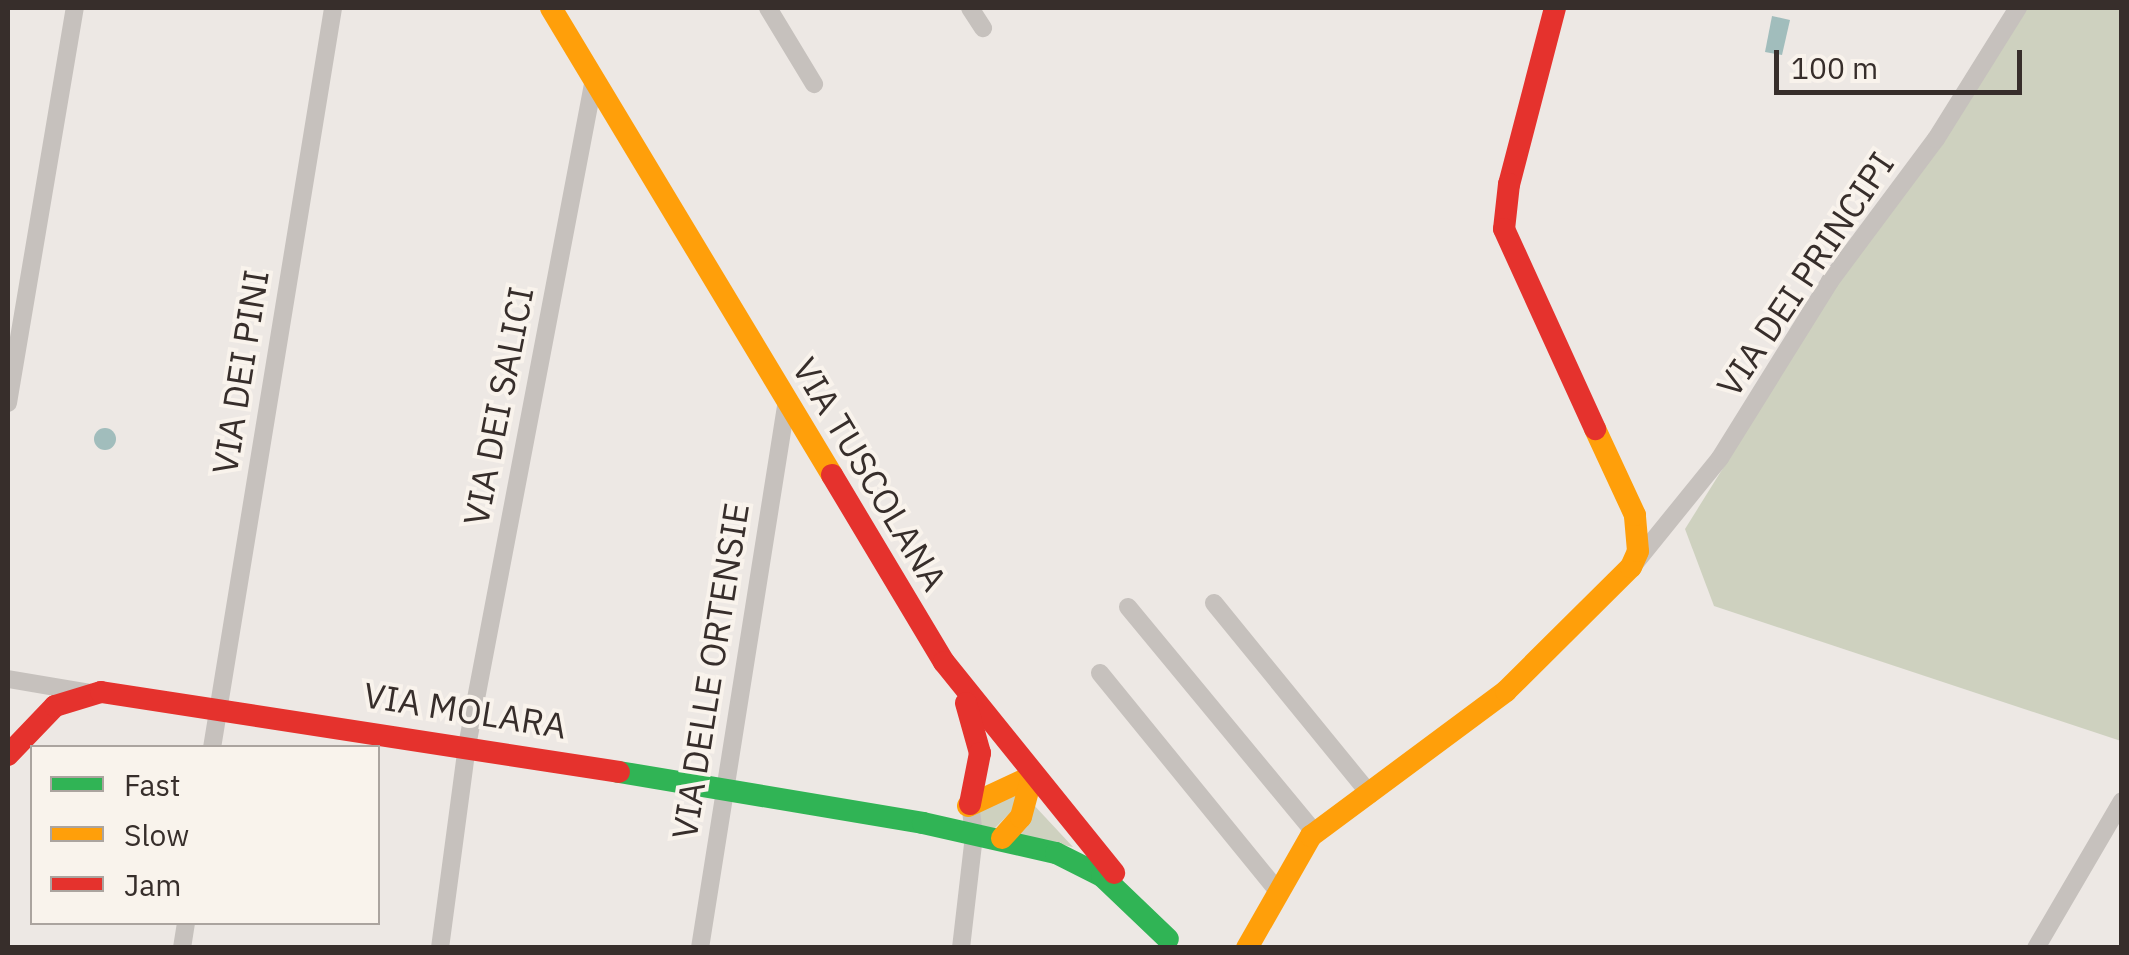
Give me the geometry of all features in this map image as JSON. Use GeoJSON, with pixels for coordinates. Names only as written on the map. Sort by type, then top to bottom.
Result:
{"type":"FeatureCollection","features":[{"type":"Feature","properties":{"kind":"street"},"geometry":{"type":"LineString","coordinates":[[8,403],[75,8]]}},
{"type":"Feature","properties":{"kind":"street","name":"VIA DEI PINI"},"geometry":{"type":"LineString","coordinates":[[212,745],[333,8]]}},
{"type":"Feature","properties":{"kind":"street","name":"VIA TUSCOLANA"},"geometry":{"type":"LineString","coordinates":[[551,8],[786,406],[961,686],[1171,943]]}},
{"type":"Feature","properties":{"kind":"street"},"geometry":{"type":"LineString","coordinates":[[768,8],[814,84]]}},
{"type":"Feature","properties":{"kind":"street"},"geometry":{"type":"LineString","coordinates":[[970,8],[983,28]]}},
{"type":"Feature","properties":{"kind":"street"},"geometry":{"type":"LineString","coordinates":[[1247,948],[1315,832],[1506,692],[1631,567],[1640,541],[1635,515],[1504,229],[1506,198],[1555,8]]}},
{"type":"Feature","properties":{"kind":"street","name":"VIA DEI PRINCIPI"},"geometry":{"type":"LineString","coordinates":[[1631,567],[1712,470],[1836,272],[1936,140],[2018,8]]}},
{"type":"Feature","properties":{"kind":"street","name":"VIA DEI SALICI"},"geometry":{"type":"LineString","coordinates":[[440,948],[467,746],[594,79]]}},
{"type":"Feature","properties":{"kind":"street","name":"VIA DELLE ORTENSIE"},"geometry":{"type":"LineString","coordinates":[[700,948],[786,406]]}},
{"type":"Feature","properties":{"kind":"street"},"geometry":{"type":"LineString","coordinates":[[1214,603],[1370,794]]}},
{"type":"Feature","properties":{"kind":"street"},"geometry":{"type":"LineString","coordinates":[[1128,607],[1315,832]]}},
{"type":"Feature","properties":{"kind":"street"},"geometry":{"type":"LineString","coordinates":[[1100,674],[1278,890]]}},
{"type":"Feature","properties":{"kind":"street"},"geometry":{"type":"LineString","coordinates":[[8,680],[91,693]]}},
{"type":"Feature","properties":{"kind":"street"},"geometry":{"type":"LineString","coordinates":[[961,686],[980,754],[970,804],[974,836],[961,948]]}},
{"type":"Feature","properties":{"kind":"street"},"geometry":{"type":"LineString","coordinates":[[8,755],[42,716],[91,693]]}},
{"type":"Feature","properties":{"kind":"street","name":"VIA MOLARA"},"geometry":{"type":"LineString","coordinates":[[91,693],[218,707],[467,746],[1002,838],[1083,864],[1171,943]]}},
{"type":"Feature","properties":{"kind":"street"},"geometry":{"type":"LineString","coordinates":[[932,824],[1032,776]]}},
{"type":"Feature","properties":{"kind":"street"},"geometry":{"type":"LineString","coordinates":[[1002,838],[1021,817],[1032,776]]}},
{"type":"Feature","properties":{"kind":"street"},"geometry":{"type":"LineString","coordinates":[[2036,948],[2122,802]]}},
{"type":"Feature","properties":{"kind":"green space"},"geometry":{"type":"Polygon","coordinates":[[[2010,8],[2121,8],[2121,741],[1714,606],[1685,529],[2010,8]]]}},
{"type":"Feature","properties":{"kind":"green space"},"geometry":{"type":"Polygon","coordinates":[[[1019,790],[1019,804],[993,830],[976,824],[976,809],[1019,790]]]}},
{"type":"Feature","properties":{"kind":"green space"},"geometry":{"type":"Polygon","coordinates":[[[1032,803],[1073,847],[1018,835],[1032,803]]]}},
{"type":"Feature","properties":{"kind":"water"},"geometry":{"type":"Polygon","coordinates":[[[1772,16],[1790,20],[1782,55],[1765,52],[1772,16]]]}},
{"type":"Feature","properties":{"kind":"water"},"geometry":{"type":"Polygon","coordinates":[[[105,428],[113,431],[113,447],[105,450],[97,447],[94,439],[97,431],[105,428]]]}},
{"type":"Feature","properties":{"kind":"traffic: fast"},"geometry":{"type":"LineString","coordinates":[[619,772],[923,823],[1056,853],[1102,876],[1168,939]]}},
{"type":"Feature","properties":{"kind":"traffic: slow"},"geometry":{"type":"LineString","coordinates":[[551,8],[832,475]]}},
{"type":"Feature","properties":{"kind":"traffic: slow"},"geometry":{"type":"LineString","coordinates":[[1247,948],[1311,836],[1506,691],[1631,567],[1638,551],[1635,515],[1595,429]]}},
{"type":"Feature","properties":{"kind":"traffic: slow"},"geometry":{"type":"LineString","coordinates":[[968,806],[1032,776]]}},
{"type":"Feature","properties":{"kind":"traffic: slow"},"geometry":{"type":"LineString","coordinates":[[1002,838],[1021,817],[1032,776]]}},
{"type":"Feature","properties":{"kind":"traffic: jam"},"geometry":{"type":"LineString","coordinates":[[1555,8],[1509,184],[1504,229],[1595,429]]}},
{"type":"Feature","properties":{"kind":"traffic: jam"},"geometry":{"type":"LineString","coordinates":[[832,475],[944,662],[1114,873]]}},
{"type":"Feature","properties":{"kind":"traffic: jam"},"geometry":{"type":"LineString","coordinates":[[8,755],[55,706],[101,692],[619,772]]}},
{"type":"Feature","properties":{"kind":"traffic: jam"},"geometry":{"type":"LineString","coordinates":[[966,703],[980,753],[970,804]]}}]}
